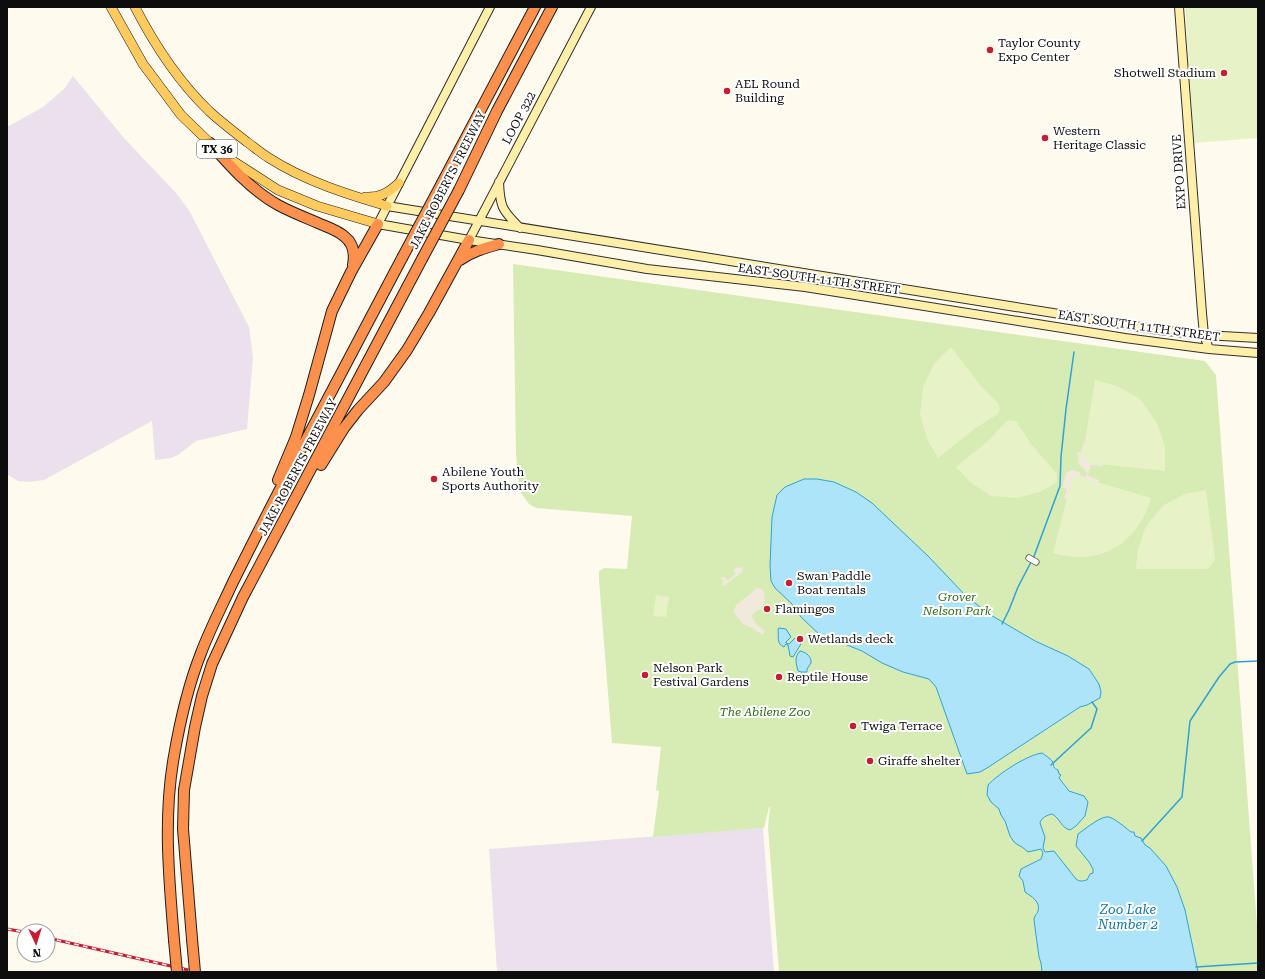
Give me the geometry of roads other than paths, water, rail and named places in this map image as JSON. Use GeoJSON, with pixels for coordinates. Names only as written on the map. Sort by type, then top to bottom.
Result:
{"type":"FeatureCollection","features":[{"type":"Feature","properties":{"kind":"highway","name":"JAKE ROBERTS FREEWAY"},"geometry":{"type":"LineString","coordinates":[[175,972],[169,882],[169,793],[180,724],[188,692],[201,653],[219,611],[255,537],[535,7]]}},
{"type":"Feature","properties":{"kind":"highway","name":"JAKE ROBERTS FREEWAY"},"geometry":{"type":"LineString","coordinates":[[195,972],[183,829],[184,790],[194,727],[212,664],[235,614],[422,259],[460,190],[497,111],[528,55],[552,7]]}},
{"type":"Feature","properties":{"kind":"highway"},"geometry":{"type":"LineString","coordinates":[[528,55],[560,7]]}},
{"type":"Feature","properties":{"kind":"highway"},"geometry":{"type":"LineString","coordinates":[[210,143],[232,169],[262,194],[291,211],[335,230],[346,237],[352,246],[355,256],[351,272]]}},
{"type":"Feature","properties":{"kind":"highway"},"geometry":{"type":"LineString","coordinates":[[255,537],[296,437],[332,311],[351,272],[378,224]]}},
{"type":"Feature","properties":{"kind":"highway"},"geometry":{"type":"LineString","coordinates":[[278,533],[344,428],[358,410],[384,382],[407,350],[469,240]]}},
{"type":"Feature","properties":{"kind":"highway"},"geometry":{"type":"LineString","coordinates":[[458,261],[475,251],[499,244]]}},
{"type":"Feature","properties":{"kind":"main road","name":"TX 36"},"geometry":{"type":"LineString","coordinates":[[111,7],[131,44],[151,75],[181,115],[210,143],[233,161],[278,190],[317,206],[378,224]]}},
{"type":"Feature","properties":{"kind":"main road","name":"TX 36"},"geometry":{"type":"LineString","coordinates":[[135,7],[175,71],[208,110],[228,128],[268,158],[317,183],[355,197],[387,206]]}},
{"type":"Feature","properties":{"kind":"main road"},"geometry":{"type":"LineString","coordinates":[[378,224],[490,7]]}},
{"type":"Feature","properties":{"kind":"main road","name":"LOOP 322"},"geometry":{"type":"LineString","coordinates":[[469,240],[591,7]]}},
{"type":"Feature","properties":{"kind":"main road","name":"EXPO DRIVE"},"geometry":{"type":"LineString","coordinates":[[1179,7],[1204,334],[1209,349]]}},
{"type":"Feature","properties":{"kind":"main road"},"geometry":{"type":"LineString","coordinates":[[499,182],[501,204],[505,212],[520,228]]}},
{"type":"Feature","properties":{"kind":"main road"},"geometry":{"type":"LineString","coordinates":[[355,197],[373,198],[383,196],[399,183]]}},
{"type":"Feature","properties":{"kind":"main road","name":"EAST SOUTH 11TH STREET"},"geometry":{"type":"LineString","coordinates":[[387,206],[478,222],[1144,327],[1204,334],[1258,338]]}},
{"type":"Feature","properties":{"kind":"main road","name":"EAST SOUTH 11TH STREET"},"geometry":{"type":"LineString","coordinates":[[378,224],[648,269],[805,287],[1125,338],[1209,349],[1258,353]]}},
{"type":"Feature","properties":{"kind":"street"},"geometry":{"type":"LineString","coordinates":[[1029,558],[1036,562]]}},
{"type":"Feature","properties":{"kind":"water"},"geometry":{"type":"Polygon","coordinates":[[[804,479],[817,479],[834,482],[856,492],[872,503],[928,556],[966,596],[989,614],[1035,641],[1068,656],[1089,669],[1099,684],[1101,692],[1100,698],[1080,707],[980,772],[967,774],[936,687],[929,679],[903,672],[882,663],[862,651],[842,643],[825,640],[801,617],[792,604],[775,588],[771,581],[770,566],[772,517],[777,495],[785,487],[804,479]]]}},
{"type":"Feature","properties":{"kind":"water"},"geometry":{"type":"Polygon","coordinates":[[[779,628],[786,629],[791,637],[786,643],[789,644],[795,638],[801,644],[793,657],[790,656],[788,645],[786,644],[784,647],[781,646],[779,642],[779,628]]]}},
{"type":"Feature","properties":{"kind":"water"},"geometry":{"type":"Polygon","coordinates":[[[800,651],[811,659],[807,672],[798,671],[796,658],[800,651]]]}},
{"type":"Feature","properties":{"kind":"water","name":"Zoo Lake Number 2"},"geometry":{"type":"Polygon","coordinates":[[[1042,753],[1053,762],[1055,769],[1058,770],[1059,774],[1061,775],[1059,778],[1069,791],[1084,796],[1088,802],[1085,816],[1070,830],[1067,829],[1052,814],[1046,816],[1042,820],[1040,823],[1045,837],[1043,848],[1045,852],[1054,851],[1076,879],[1080,881],[1087,880],[1090,874],[1093,873],[1093,869],[1076,846],[1078,834],[1102,818],[1106,817],[1111,818],[1131,832],[1134,832],[1135,836],[1141,838],[1145,845],[1150,848],[1166,866],[1177,887],[1185,910],[1198,972],[1042,972],[1034,920],[1039,908],[1037,902],[1025,892],[1023,881],[1019,876],[1021,869],[1041,859],[1043,853],[1041,849],[1028,852],[1014,842],[999,809],[991,802],[987,795],[988,785],[999,776],[1021,761],[1036,754],[1042,753]]]}},
{"type":"Feature","properties":{"kind":"waterway"},"geometry":{"type":"LineString","coordinates":[[1033,559],[1060,486],[1061,457],[1066,409],[1074,352]]}},
{"type":"Feature","properties":{"kind":"waterway"},"geometry":{"type":"LineString","coordinates":[[1002,624],[1031,562]]}},
{"type":"Feature","properties":{"kind":"waterway"},"geometry":{"type":"LineString","coordinates":[[1142,841],[1182,797],[1190,721],[1219,677],[1230,664],[1235,662],[1258,661]]}},
{"type":"Feature","properties":{"kind":"waterway"},"geometry":{"type":"LineString","coordinates":[[1051,765],[1091,728],[1097,709],[1092,702]]}},
{"type":"Feature","properties":{"kind":"waterway"},"geometry":{"type":"LineString","coordinates":[[1196,967],[1258,963]]}},
{"type":"Feature","properties":{"kind":"railway"},"geometry":{"type":"LineString","coordinates":[[7,929],[16,931]]}},
{"type":"Feature","properties":{"kind":"railway"},"geometry":{"type":"LineString","coordinates":[[56,940],[197,972]]}},
{"type":"Feature","properties":{"kind":"place","name":"Taylor County Expo Center"},"geometry":{"type":"Point","coordinates":[990,50]}},
{"type":"Feature","properties":{"kind":"place","name":"Shotwell Stadium"},"geometry":{"type":"Point","coordinates":[1224,73]}},
{"type":"Feature","properties":{"kind":"place","name":"AEL Round Building"},"geometry":{"type":"Point","coordinates":[727,91]}},
{"type":"Feature","properties":{"kind":"place","name":"Western Heritage Classic"},"geometry":{"type":"Point","coordinates":[1045,138]}},
{"type":"Feature","properties":{"kind":"place","name":"Abilene Youth Sports Authority"},"geometry":{"type":"Point","coordinates":[434,479]}},
{"type":"Feature","properties":{"kind":"place","name":"Swan Paddle Boat rentals"},"geometry":{"type":"Point","coordinates":[789,583]}},
{"type":"Feature","properties":{"kind":"place","name":"Flamingos"},"geometry":{"type":"Point","coordinates":[767,609]}},
{"type":"Feature","properties":{"kind":"place","name":"Wetlands deck"},"geometry":{"type":"Point","coordinates":[800,639]}},
{"type":"Feature","properties":{"kind":"place","name":"Nelson Park Festival Gardens"},"geometry":{"type":"Point","coordinates":[645,675]}},
{"type":"Feature","properties":{"kind":"place","name":"Reptile House"},"geometry":{"type":"Point","coordinates":[779,677]}},
{"type":"Feature","properties":{"kind":"place","name":"Twiga Terrace"},"geometry":{"type":"Point","coordinates":[853,726]}},
{"type":"Feature","properties":{"kind":"place","name":"Giraffe shelter"},"geometry":{"type":"Point","coordinates":[870,761]}},
{"type":"Feature","properties":{"kind":"park label","name":"Grover Nelson Park"},"geometry":{"type":"Point","coordinates":[957,604]}},
{"type":"Feature","properties":{"kind":"park label","name":"The Abilene Zoo"},"geometry":{"type":"Point","coordinates":[765,712]}}]}
